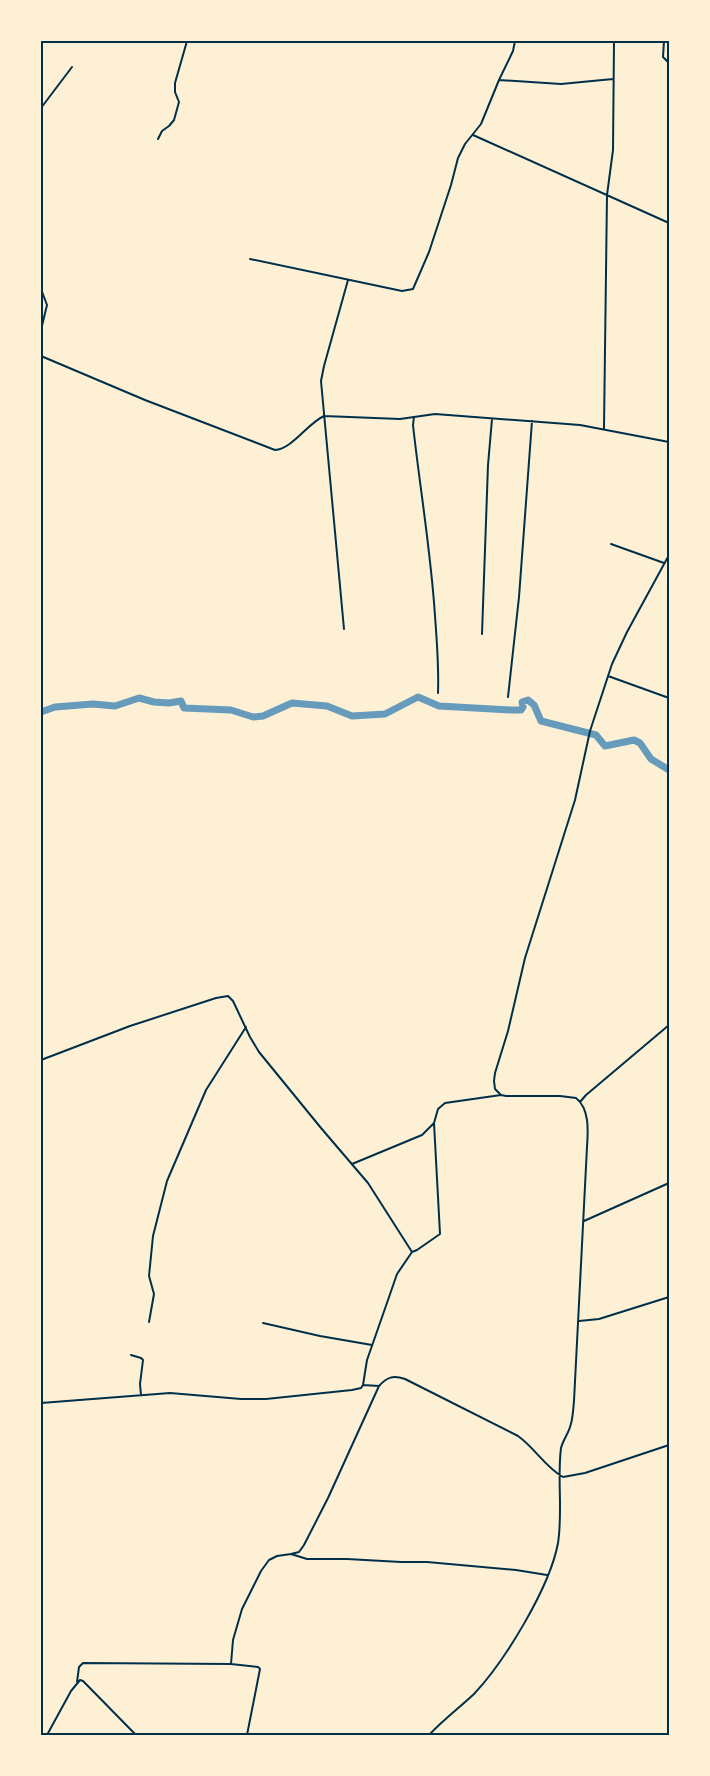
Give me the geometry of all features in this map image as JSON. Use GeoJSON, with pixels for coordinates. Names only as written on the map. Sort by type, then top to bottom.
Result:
{"type":"FeatureCollection","features":[{"type":"Feature","properties":{"kind":"street"},"geometry":{"type":"LineString","coordinates":[[158,139],[162,131],[174,120],[179,102],[175,92],[175,83],[187,41]]}},
{"type":"Feature","properties":{"kind":"street"},"geometry":{"type":"LineString","coordinates":[[250,259],[402,291],[413,289],[429,252],[458,158],[465,144],[481,124],[514,50],[515,41]]}},
{"type":"Feature","properties":{"kind":"street"},"geometry":{"type":"LineString","coordinates":[[604,429],[607,195],[613,150],[614,41]]}},
{"type":"Feature","properties":{"kind":"street"},"geometry":{"type":"LineString","coordinates":[[664,41],[663,57],[669,63]]}},
{"type":"Feature","properties":{"kind":"street"},"geometry":{"type":"LineString","coordinates":[[41,108],[72,67]]}},
{"type":"Feature","properties":{"kind":"street"},"geometry":{"type":"LineString","coordinates":[[499,80],[561,84],[613,79]]}},
{"type":"Feature","properties":{"kind":"street"},"geometry":{"type":"LineString","coordinates":[[473,134],[669,223]]}},
{"type":"Feature","properties":{"kind":"street"},"geometry":{"type":"LineString","coordinates":[[344,629],[332,480],[321,381],[348,280]]}},
{"type":"Feature","properties":{"kind":"street"},"geometry":{"type":"LineString","coordinates":[[41,289],[47,305],[41,330]]}},
{"type":"Feature","properties":{"kind":"street"},"geometry":{"type":"LineString","coordinates":[[41,356],[145,400],[275,450],[281,450],[287,446],[317,419],[324,416],[400,419],[435,414],[532,421],[604,429],[669,442]]}},
{"type":"Feature","properties":{"kind":"street"},"geometry":{"type":"LineString","coordinates":[[414,417],[413,425],[420,491],[426,522],[434,593],[439,672],[438,693]]}},
{"type":"Feature","properties":{"kind":"street"},"geometry":{"type":"LineString","coordinates":[[482,634],[488,465],[492,419]]}},
{"type":"Feature","properties":{"kind":"street"},"geometry":{"type":"LineString","coordinates":[[508,697],[519,597],[532,421]]}},
{"type":"Feature","properties":{"kind":"street"},"geometry":{"type":"LineString","coordinates":[[611,544],[664,563]]}},
{"type":"Feature","properties":{"kind":"street"},"geometry":{"type":"LineString","coordinates":[[501,1094],[494,1086],[495,1073],[508,1031],[525,958],[575,800],[590,731],[608,676],[627,632],[669,554]]}},
{"type":"Feature","properties":{"kind":"street"},"geometry":{"type":"LineString","coordinates":[[608,676],[669,698]]}},
{"type":"Feature","properties":{"kind":"street"},"geometry":{"type":"LineString","coordinates":[[41,1060],[130,1026],[224,995],[228,996],[232,999],[254,1045],[379,1198],[412,1252]]}},
{"type":"Feature","properties":{"kind":"street"},"geometry":{"type":"LineString","coordinates":[[580,1102],[593,1088],[669,1025]]}},
{"type":"Feature","properties":{"kind":"street"},"geometry":{"type":"LineString","coordinates":[[149,1322],[154,1294],[149,1276],[154,1236],[167,1181],[206,1090],[246,1028]]}},
{"type":"Feature","properties":{"kind":"street"},"geometry":{"type":"LineString","coordinates":[[363,1385],[365,1369],[372,1345],[398,1274],[412,1252],[440,1234],[434,1123],[438,1109],[445,1103],[501,1094],[518,1097],[572,1097],[580,1102],[588,1131],[584,1221],[573,1411],[570,1428],[562,1448],[559,1532],[554,1557],[515,1639],[496,1668],[474,1694],[429,1735]]}},
{"type":"Feature","properties":{"kind":"street"},"geometry":{"type":"LineString","coordinates":[[352,1164],[422,1135],[434,1123]]}},
{"type":"Feature","properties":{"kind":"street"},"geometry":{"type":"LineString","coordinates":[[584,1221],[669,1183]]}},
{"type":"Feature","properties":{"kind":"street"},"geometry":{"type":"LineString","coordinates":[[578,1321],[599,1319],[669,1297]]}},
{"type":"Feature","properties":{"kind":"street"},"geometry":{"type":"LineString","coordinates":[[263,1323],[372,1345]]}},
{"type":"Feature","properties":{"kind":"street"},"geometry":{"type":"LineString","coordinates":[[130,1355],[143,1360],[140,1384],[141,1394]]}},
{"type":"Feature","properties":{"kind":"street"},"geometry":{"type":"LineString","coordinates":[[230,1664],[238,1620],[261,1571],[273,1557],[299,1552],[302,1548],[315,1525],[379,1386],[390,1377],[396,1376],[405,1380],[518,1436],[525,1441],[550,1469],[563,1477],[585,1473],[669,1445]]}},
{"type":"Feature","properties":{"kind":"street"},"geometry":{"type":"LineString","coordinates":[[41,1403],[170,1393],[241,1399],[266,1398],[352,1390],[361,1388],[363,1385],[379,1386]]}},
{"type":"Feature","properties":{"kind":"street"},"geometry":{"type":"LineString","coordinates":[[292,1554],[306,1559],[427,1562],[500,1568],[547,1575]]}},
{"type":"Feature","properties":{"kind":"street"},"geometry":{"type":"LineString","coordinates":[[47,1735],[77,1682],[79,1667],[83,1663],[230,1664],[260,1668],[247,1735]]}},
{"type":"Feature","properties":{"kind":"street"},"geometry":{"type":"LineString","coordinates":[[77,1682],[80,1680],[136,1735]]}},
{"type":"Feature","properties":{"kind":"waterway"},"geometry":{"type":"LineString","coordinates":[[41,712],[55,707],[93,704],[115,706],[139,698],[154,702],[169,703],[181,701],[184,708],[231,710],[253,717],[263,716],[292,703],[327,706],[352,716],[385,714],[418,697],[439,706],[512,710],[521,710],[523,707],[522,702],[528,700],[534,705],[541,721],[596,735],[605,746],[634,740],[640,743],[651,759],[669,770]]}}]}
